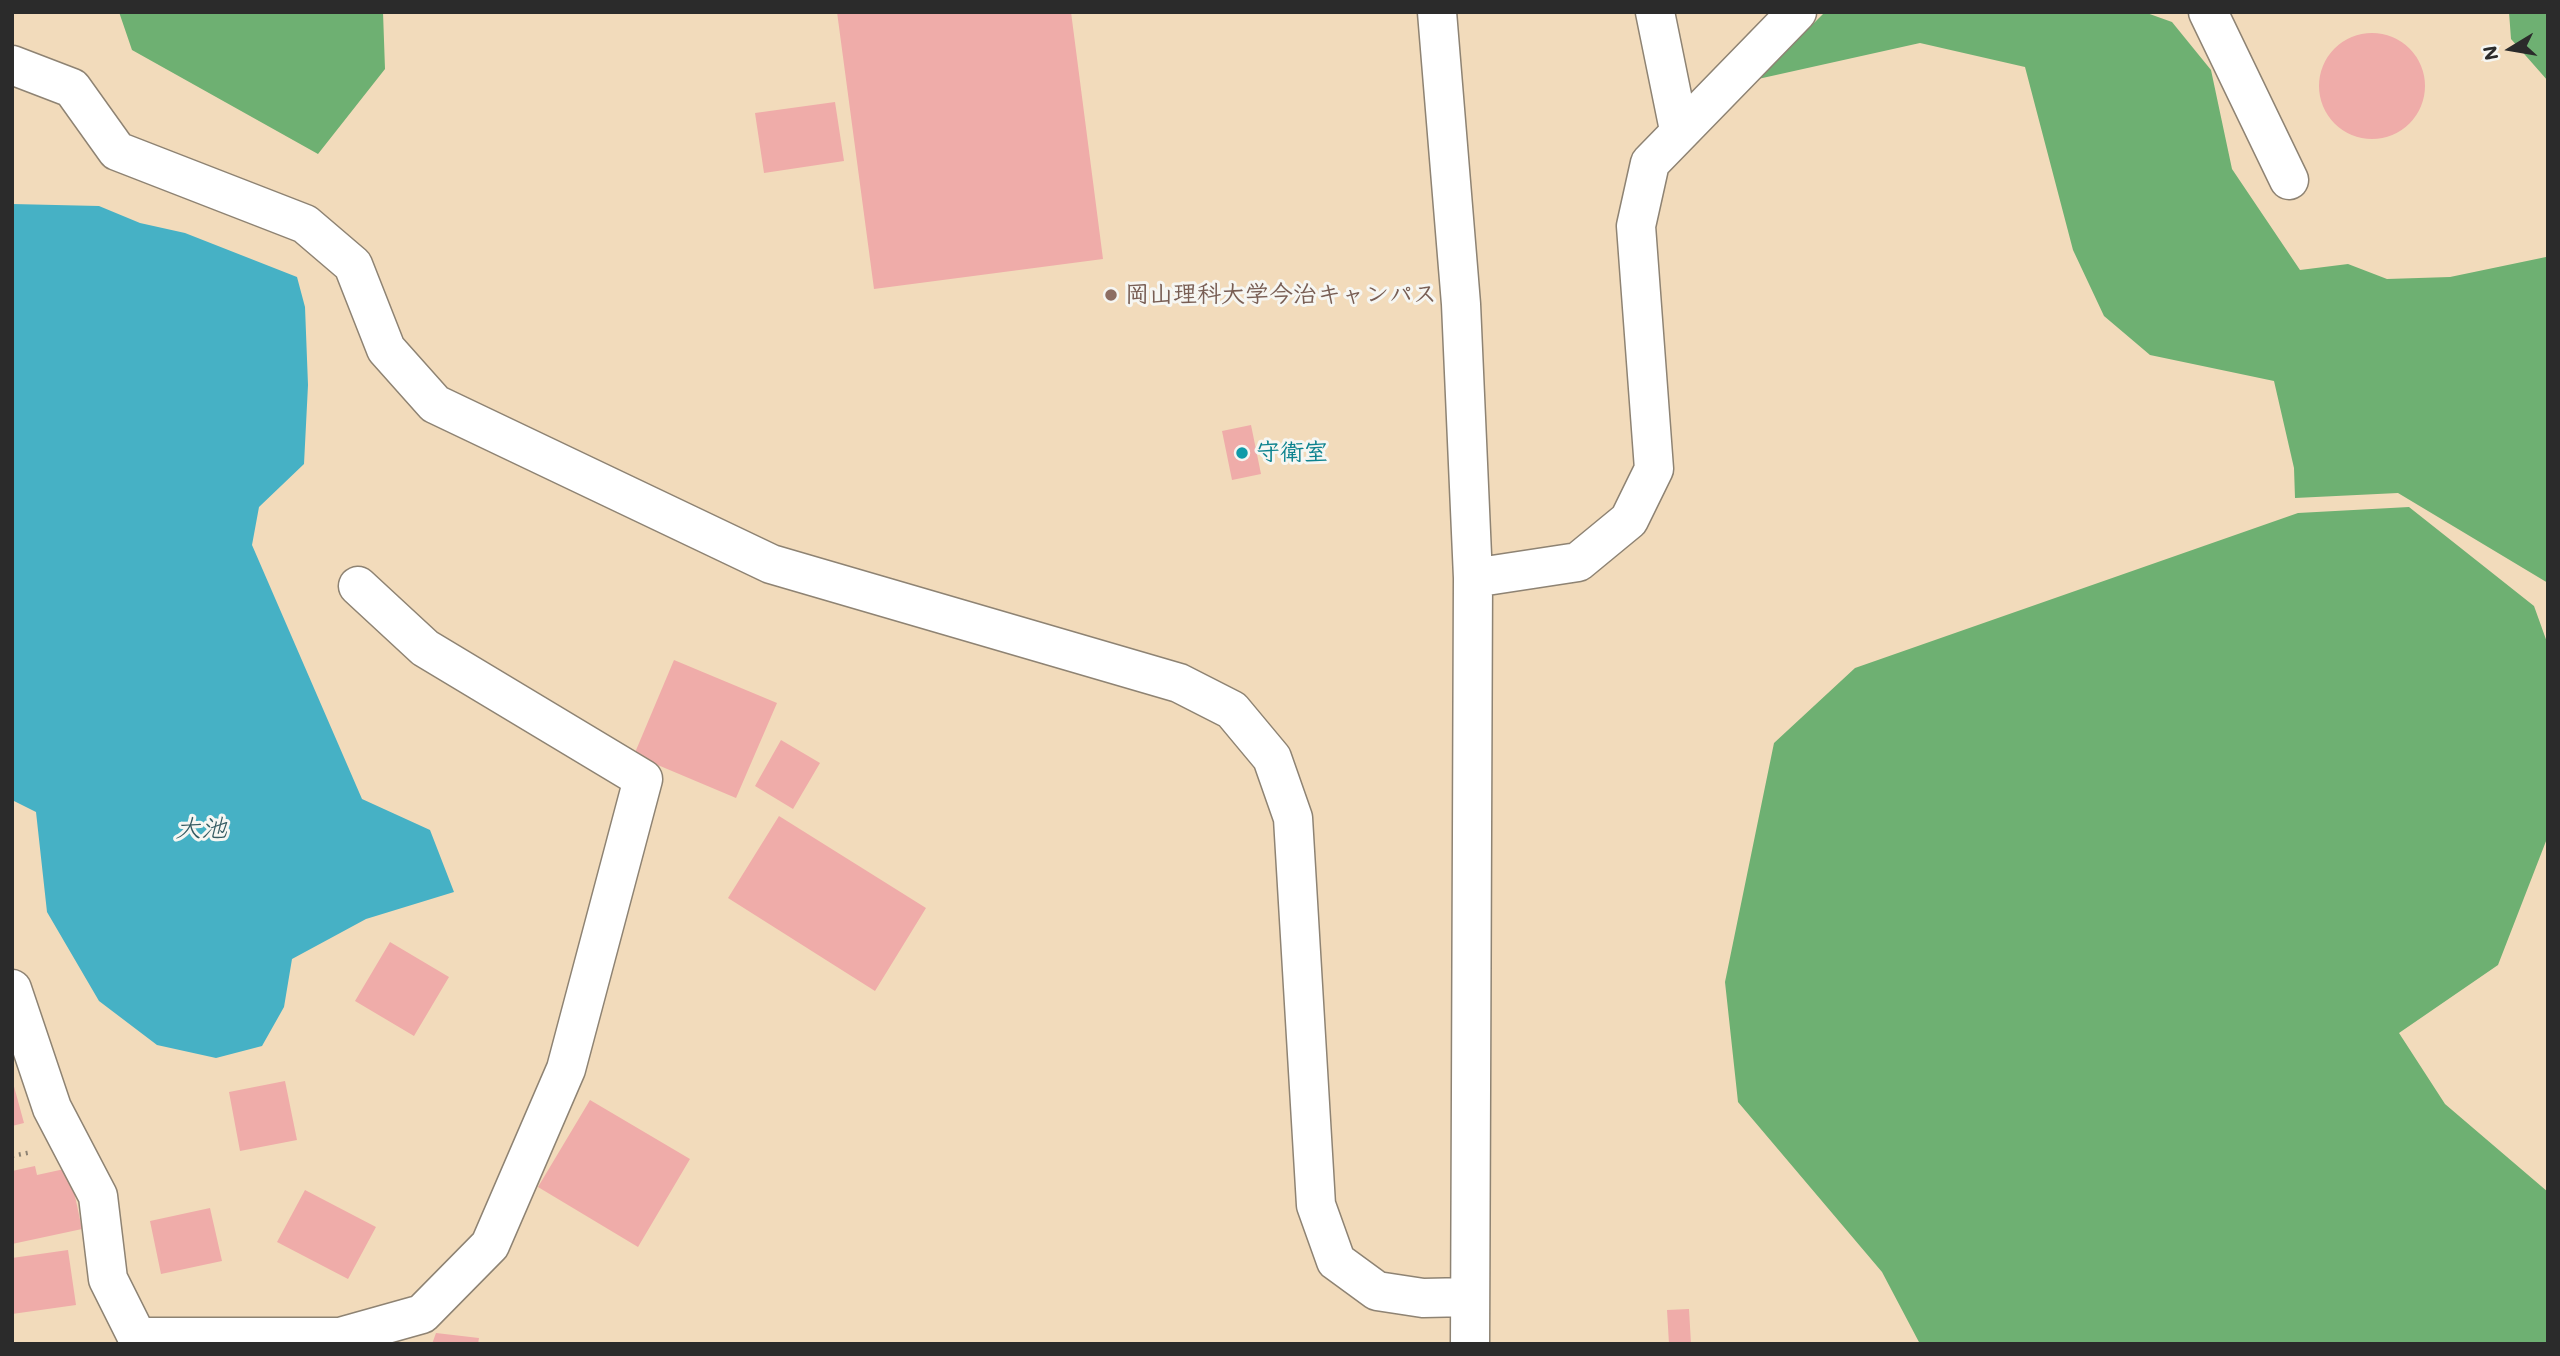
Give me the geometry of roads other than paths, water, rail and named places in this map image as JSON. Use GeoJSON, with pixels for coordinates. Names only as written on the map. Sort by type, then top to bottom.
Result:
{"type":"FeatureCollection","features":[{"type":"Feature","properties":{"kind":"street"},"geometry":{"type":"LineString","coordinates":[[1437,12],[1461,304],[1473,578],[1470,1344]]}},
{"type":"Feature","properties":{"kind":"street"},"geometry":{"type":"LineString","coordinates":[[1655,12],[1679,130]]}},
{"type":"Feature","properties":{"kind":"street"},"geometry":{"type":"LineString","coordinates":[[1473,578],[1577,562],[1629,520],[1654,469],[1636,226],[1650,163],[1679,130],[1797,12]]}},
{"type":"Feature","properties":{"kind":"street"},"geometry":{"type":"LineString","coordinates":[[2208,12],[2289,180]]}},
{"type":"Feature","properties":{"kind":"street"},"geometry":{"type":"LineString","coordinates":[[12,65],[72,88],[117,151],[305,224],[353,265],[386,349],[435,404],[771,564],[1179,683],[1232,710],[1272,758],[1293,818],[1317,1205],[1336,1261],[1377,1291],[1423,1298],[1470,1297]]}},
{"type":"Feature","properties":{"kind":"street"},"geometry":{"type":"LineString","coordinates":[[12,989],[51,1108],[98,1196],[108,1279],[136,1341],[340,1338],[422,1314],[491,1245],[566,1069],[643,779],[425,648],[358,586]]}},
{"type":"Feature","properties":{"kind":"water","name":"大池"},"geometry":{"type":"Polygon","coordinates":[[[12,204],[99,206],[140,223],[185,233],[297,277],[305,307],[308,385],[304,464],[259,507],[252,545],[362,799],[430,830],[454,892],[366,919],[292,959],[284,1007],[262,1046],[216,1058],[157,1045],[99,1001],[47,912],[36,812],[12,800],[12,204]]]}},
{"type":"Feature","properties":{"kind":"place","name":"岡山理科大学今治キャンパス"},"geometry":{"type":"Point","coordinates":[1111,295]}},
{"type":"Feature","properties":{"kind":"place","name":"守衛室"},"geometry":{"type":"Point","coordinates":[1242,453]}}]}
